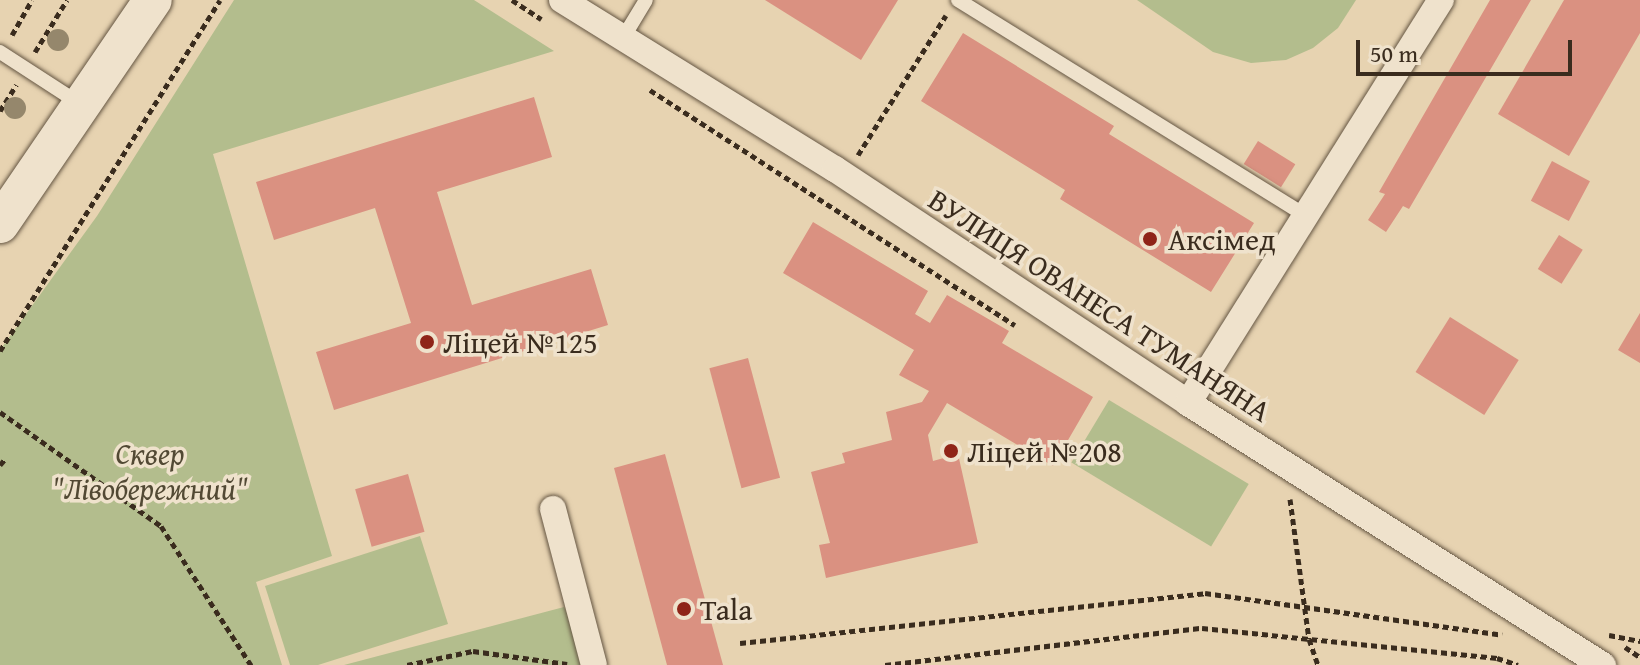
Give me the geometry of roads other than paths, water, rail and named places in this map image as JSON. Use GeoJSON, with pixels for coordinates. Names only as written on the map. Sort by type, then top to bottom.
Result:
{"type":"FeatureCollection","features":[{"type":"Feature","properties":{"kind":"main road"},"geometry":{"type":"LineString","coordinates":[[0,224],[85,107],[153,0]]}},
{"type":"Feature","properties":{"kind":"street","name":"ВУЛИЦЯ ОВАНЕСА ТУМАНЯНА"},"geometry":{"type":"LineString","coordinates":[[562,0],[835,169],[1188,403],[1603,665]]}},
{"type":"Feature","properties":{"kind":"street"},"geometry":{"type":"LineString","coordinates":[[1188,403],[1441,0]]}},
{"type":"Feature","properties":{"kind":"street"},"geometry":{"type":"LineString","coordinates":[[553,509],[594,665]]}},
{"type":"Feature","properties":{"kind":"lane"},"geometry":{"type":"LineString","coordinates":[[623,38],[646,0]]}},
{"type":"Feature","properties":{"kind":"lane"},"geometry":{"type":"LineString","coordinates":[[958,0],[1306,216]]}},
{"type":"Feature","properties":{"kind":"lane"},"geometry":{"type":"LineString","coordinates":[[1,52],[85,107]]}},
{"type":"Feature","properties":{"kind":"place","name":"Аксімед"},"geometry":{"type":"Point","coordinates":[1150,239]}},
{"type":"Feature","properties":{"kind":"place","name":"Ліцей №125"},"geometry":{"type":"Point","coordinates":[427,342]}},
{"type":"Feature","properties":{"kind":"place","name":"Ліцей №208"},"geometry":{"type":"Point","coordinates":[951,451]}},
{"type":"Feature","properties":{"kind":"place","name":"Tala"},"geometry":{"type":"Point","coordinates":[684,609]}},
{"type":"Feature","properties":{"kind":"park label","name":"Сквер \"Лівобережний\""},"geometry":{"type":"Point","coordinates":[150,470]}}]}
